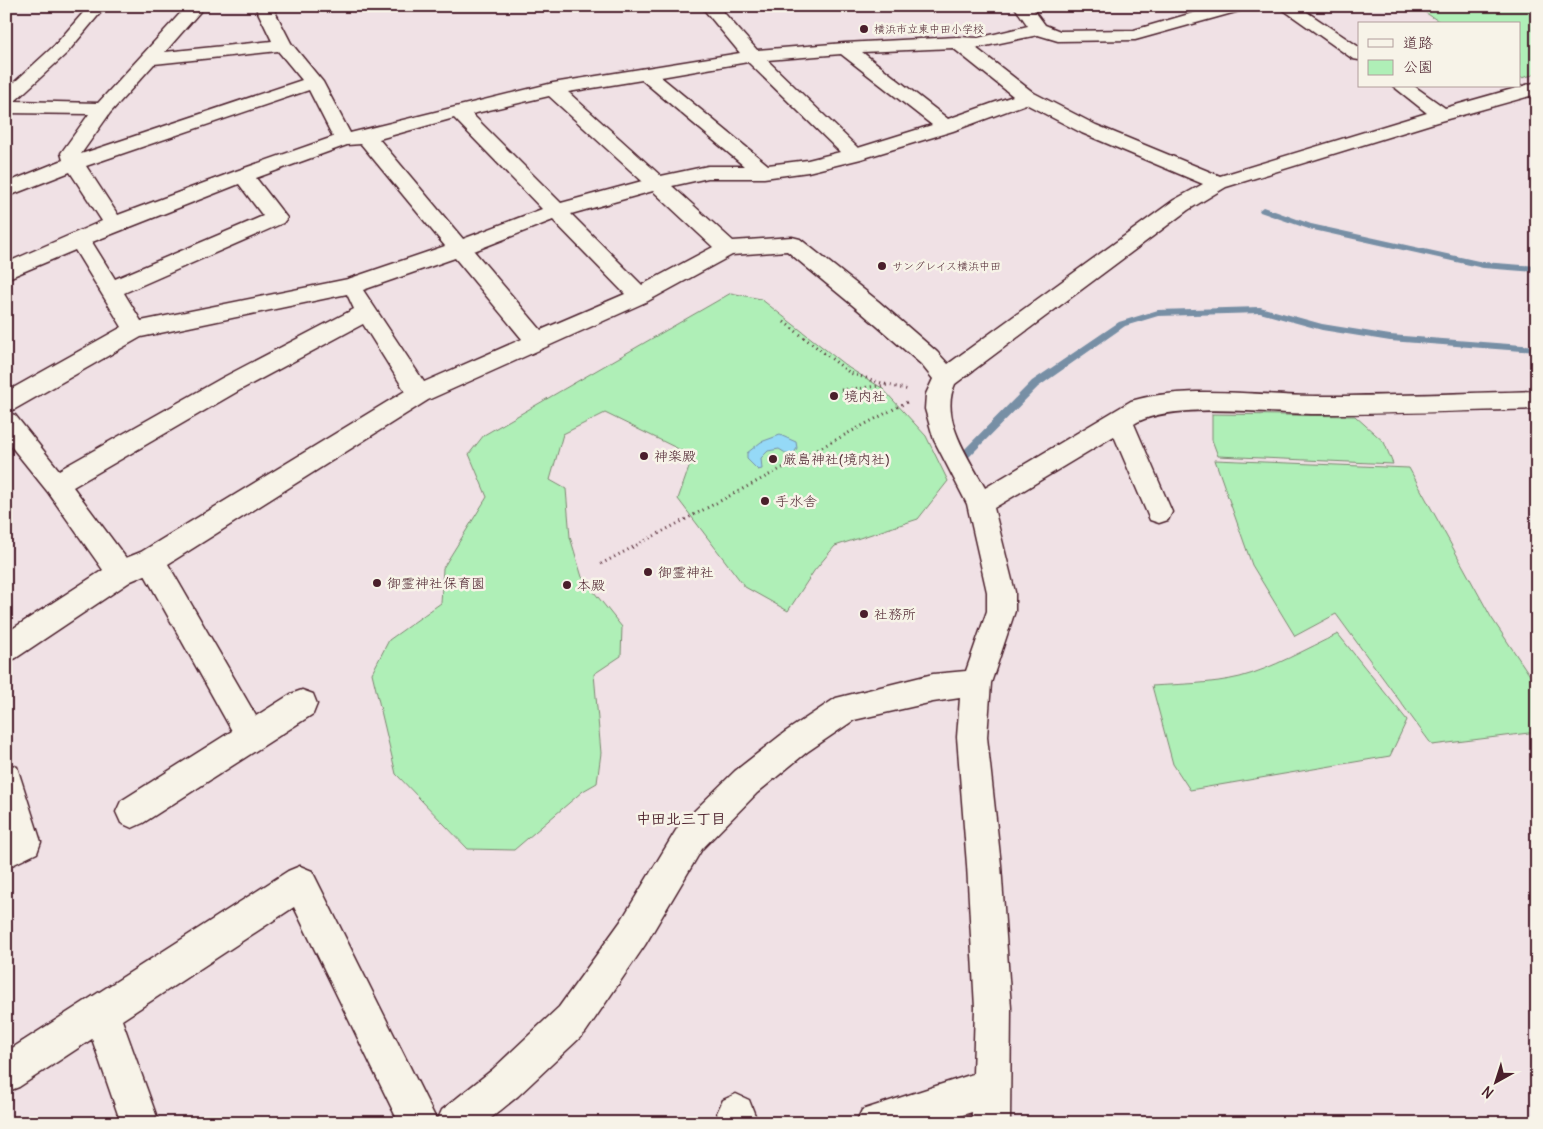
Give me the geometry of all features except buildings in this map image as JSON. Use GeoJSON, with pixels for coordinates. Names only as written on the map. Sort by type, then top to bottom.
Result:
{"type":"FeatureCollection","features":[{"type":"Feature","properties":{"kind":"street"},"geometry":{"type":"LineString","coordinates":[[6,100],[61,49],[98,6]]}},
{"type":"Feature","properties":{"kind":"street"},"geometry":{"type":"LineString","coordinates":[[114,224],[74,163],[71,153],[104,109],[197,6]]}},
{"type":"Feature","properties":{"kind":"street"},"geometry":{"type":"LineString","coordinates":[[263,6],[283,45],[314,82],[344,140]]}},
{"type":"Feature","properties":{"kind":"street"},"geometry":{"type":"LineString","coordinates":[[710,6],[752,56],[854,156]]}},
{"type":"Feature","properties":{"kind":"street"},"geometry":{"type":"LineString","coordinates":[[1022,6],[1039,30]]}},
{"type":"Feature","properties":{"kind":"street"},"geometry":{"type":"LineString","coordinates":[[6,272],[114,224],[243,175],[344,140],[366,137],[414,122],[553,88],[752,56],[845,48],[957,42],[978,43],[1039,30],[1058,36],[1135,36],[1237,6]]}},
{"type":"Feature","properties":{"kind":"street"},"geometry":{"type":"LineString","coordinates":[[1286,6],[1358,54]]}},
{"type":"Feature","properties":{"kind":"street"},"geometry":{"type":"LineString","coordinates":[[957,42],[1027,97],[1088,129],[1219,183]]}},
{"type":"Feature","properties":{"kind":"street"},"geometry":{"type":"LineString","coordinates":[[149,59],[283,45]]}},
{"type":"Feature","properties":{"kind":"street"},"geometry":{"type":"LineString","coordinates":[[845,48],[946,127]]}},
{"type":"Feature","properties":{"kind":"street"},"geometry":{"type":"LineString","coordinates":[[646,74],[764,172]]}},
{"type":"Feature","properties":{"kind":"street"},"geometry":{"type":"LineString","coordinates":[[6,190],[74,163],[314,82]]}},
{"type":"Feature","properties":{"kind":"street"},"geometry":{"type":"LineString","coordinates":[[553,88],[728,248]]}},
{"type":"Feature","properties":{"kind":"street"},"geometry":{"type":"LineString","coordinates":[[1405,88],[1442,115]]}},
{"type":"Feature","properties":{"kind":"street"},"geometry":{"type":"LineString","coordinates":[[875,1123],[992,1105],[993,1008],[984,865],[972,736],[976,683],[1001,611],[1001,592],[980,504],[947,440],[937,409],[938,394],[946,378],[1181,205],[1219,183],[1537,88]]}},
{"type":"Feature","properties":{"kind":"street"},"geometry":{"type":"LineString","coordinates":[[6,403],[135,330],[351,286],[556,211],[658,183],[708,172],[764,172],[808,166],[854,156],[946,127],[1027,97]]}},
{"type":"Feature","properties":{"kind":"street"},"geometry":{"type":"LineString","coordinates":[[6,107],[104,109]]}},
{"type":"Feature","properties":{"kind":"street"},"geometry":{"type":"LineString","coordinates":[[459,112],[640,296]]}},
{"type":"Feature","properties":{"kind":"street"},"geometry":{"type":"LineString","coordinates":[[366,137],[537,340]]}},
{"type":"Feature","properties":{"kind":"street"},"geometry":{"type":"LineString","coordinates":[[110,290],[276,218],[243,175]]}},
{"type":"Feature","properties":{"kind":"street"},"geometry":{"type":"LineString","coordinates":[[79,239],[135,330]]}},
{"type":"Feature","properties":{"kind":"street"},"geometry":{"type":"LineString","coordinates":[[6,649],[121,573],[151,560],[419,394],[537,340],[640,296],[728,248],[792,244],[929,358],[946,378]]}},
{"type":"Feature","properties":{"kind":"street"},"geometry":{"type":"LineString","coordinates":[[351,286],[419,394]]}},
{"type":"Feature","properties":{"kind":"street"},"geometry":{"type":"LineString","coordinates":[[56,484],[231,384],[367,312]]}},
{"type":"Feature","properties":{"kind":"street"},"geometry":{"type":"LineString","coordinates":[[980,504],[1140,408],[1185,402],[1316,405],[1537,400]]}},
{"type":"Feature","properties":{"kind":"street"},"geometry":{"type":"LineString","coordinates":[[1120,420],[1159,512]]}},
{"type":"Feature","properties":{"kind":"street"},"geometry":{"type":"LineString","coordinates":[[6,422],[56,484],[121,573]]}},
{"type":"Feature","properties":{"kind":"street"},"geometry":{"type":"LineString","coordinates":[[151,560],[251,736]]}},
{"type":"Feature","properties":{"kind":"street"},"geometry":{"type":"LineString","coordinates":[[455,1123],[505,1083],[572,1020],[633,933],[690,838],[746,782],[796,742],[847,708],[934,688],[976,683]]}},
{"type":"Feature","properties":{"kind":"street"},"geometry":{"type":"LineString","coordinates":[[132,812],[302,704]]}},
{"type":"Feature","properties":{"kind":"street"},"geometry":{"type":"LineString","coordinates":[[6,778],[25,842],[6,852]]}},
{"type":"Feature","properties":{"kind":"street"},"geometry":{"type":"LineString","coordinates":[[6,1074],[300,883],[419,1123]]}},
{"type":"Feature","properties":{"kind":"street"},"geometry":{"type":"LineString","coordinates":[[102,1012],[140,1123]]}},
{"type":"Feature","properties":{"kind":"path"},"geometry":{"type":"LineString","coordinates":[[784,322],[850,373],[922,393]]}},
{"type":"Feature","properties":{"kind":"path"},"geometry":{"type":"LineString","coordinates":[[600,564],[828,445],[946,378]]}},
{"type":"Feature","properties":{"kind":"path"},"geometry":{"type":"LineString","coordinates":[[841,390],[888,385]]}},
{"type":"Feature","properties":{"kind":"green space"},"geometry":{"type":"Polygon","coordinates":[[[1446,6],[1537,6],[1537,74],[1520,78],[1520,22],[1440,22],[1423,11],[1446,6]]]}},
{"type":"Feature","properties":{"kind":"green space"},"geometry":{"type":"Polygon","coordinates":[[[731,293],[761,299],[849,368],[882,388],[926,436],[948,481],[918,519],[835,546],[814,571],[788,611],[745,587],[678,499],[693,456],[605,413],[563,434],[550,480],[566,489],[570,537],[582,577],[622,627],[621,656],[594,674],[601,753],[597,783],[583,791],[514,850],[468,849],[396,774],[372,673],[389,640],[441,603],[443,568],[487,497],[469,454],[484,435],[731,293]]]}},
{"type":"Feature","properties":{"kind":"green space"},"geometry":{"type":"Polygon","coordinates":[[[1212,414],[1355,416],[1384,442],[1393,464],[1218,456],[1212,440],[1212,414]]]}},
{"type":"Feature","properties":{"kind":"green space"},"geometry":{"type":"Polygon","coordinates":[[[1215,460],[1409,468],[1491,617],[1537,686],[1537,732],[1432,745],[1336,614],[1295,636],[1252,565],[1215,460]]]}},
{"type":"Feature","properties":{"kind":"green space"},"geometry":{"type":"Polygon","coordinates":[[[1338,634],[1407,720],[1390,756],[1190,790],[1173,764],[1152,686],[1207,682],[1240,677],[1277,664],[1338,634]]]}},
{"type":"Feature","properties":{"kind":"water"},"geometry":{"type":"Polygon","coordinates":[[[780,435],[796,442],[797,448],[792,457],[779,449],[768,451],[761,458],[762,469],[758,470],[747,459],[747,453],[761,442],[780,435]]]}},
{"type":"Feature","properties":{"kind":"waterway"},"geometry":{"type":"LineString","coordinates":[[1263,210],[1309,226],[1483,265],[1537,269]]}},
{"type":"Feature","properties":{"kind":"waterway"},"geometry":{"type":"LineString","coordinates":[[965,454],[1035,384],[1122,324],[1158,313],[1260,310],[1322,327],[1390,338],[1537,349]]}},
{"type":"Feature","properties":{"kind":"place","name":"横浜市立東中田小学校"},"geometry":{"type":"Point","coordinates":[864,29]}},
{"type":"Feature","properties":{"kind":"place","name":"サングレイス横浜中田"},"geometry":{"type":"Point","coordinates":[882,266]}},
{"type":"Feature","properties":{"kind":"place","name":"境内社"},"geometry":{"type":"Point","coordinates":[834,396]}},
{"type":"Feature","properties":{"kind":"place","name":"神楽殿"},"geometry":{"type":"Point","coordinates":[644,456]}},
{"type":"Feature","properties":{"kind":"place","name":"厳島神社(境内社)"},"geometry":{"type":"Point","coordinates":[773,459]}},
{"type":"Feature","properties":{"kind":"place","name":"手水舎"},"geometry":{"type":"Point","coordinates":[765,501]}},
{"type":"Feature","properties":{"kind":"place","name":"御霊神社"},"geometry":{"type":"Point","coordinates":[648,572]}},
{"type":"Feature","properties":{"kind":"place","name":"御霊神社保育園"},"geometry":{"type":"Point","coordinates":[377,583]}},
{"type":"Feature","properties":{"kind":"place","name":"本殿"},"geometry":{"type":"Point","coordinates":[567,585]}},
{"type":"Feature","properties":{"kind":"place","name":"社務所"},"geometry":{"type":"Point","coordinates":[864,614]}},
{"type":"Feature","properties":{"kind":"district","name":"中田北三丁目"},"geometry":{"type":"Point","coordinates":[681,819]}}]}
